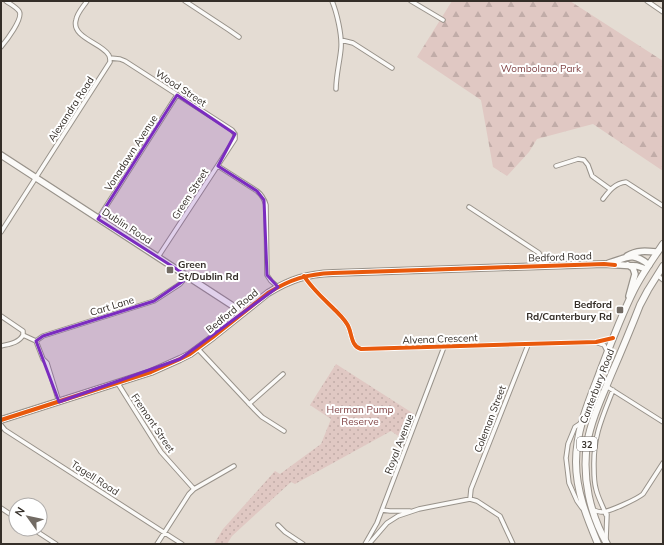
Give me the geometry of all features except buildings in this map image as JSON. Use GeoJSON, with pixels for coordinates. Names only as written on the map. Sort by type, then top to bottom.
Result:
{"type":"FeatureCollection","features":[{"type":"Feature","properties":{"kind":"main road","name":"Dublin Road"},"geometry":{"type":"LineString","coordinates":[[1,155],[236,308],[241,314]]}},
{"type":"Feature","properties":{"kind":"main road","name":"Canterbury Road"},"geometry":{"type":"LineString","coordinates":[[598,544],[586,512],[576,472],[578,435],[590,397],[624,311],[647,267],[663,244]]}},
{"type":"Feature","properties":{"kind":"main road","name":"Bedford Road"},"geometry":{"type":"LineString","coordinates":[[604,264],[614,262],[639,251],[657,252]]}},
{"type":"Feature","properties":{"kind":"main road"},"geometry":{"type":"LineString","coordinates":[[627,256],[641,259],[647,267],[657,275]]}},
{"type":"Feature","properties":{"kind":"main road","name":"Bedford Road"},"geometry":{"type":"LineString","coordinates":[[1,420],[151,372],[180,360],[198,349],[268,293],[304,276],[333,273],[604,264],[647,267]]}},
{"type":"Feature","properties":{"kind":"main road"},"geometry":{"type":"LineString","coordinates":[[624,311],[635,274],[633,268],[628,265]]}},
{"type":"Feature","properties":{"kind":"main road","name":"Canterbury Road"},"geometry":{"type":"LineString","coordinates":[[607,543],[597,523],[588,490],[586,465],[587,442],[606,386],[642,301],[663,266]]}},
{"type":"Feature","properties":{"kind":"street"},"geometry":{"type":"LineString","coordinates":[[1,47],[20,19],[19,11],[6,1]]}},
{"type":"Feature","properties":{"kind":"street"},"geometry":{"type":"LineString","coordinates":[[87,1],[75,20],[77,31],[108,53],[110,58]]}},
{"type":"Feature","properties":{"kind":"street"},"geometry":{"type":"LineString","coordinates":[[185,1],[238,37]]}},
{"type":"Feature","properties":{"kind":"street"},"geometry":{"type":"LineString","coordinates":[[336,89],[341,47],[336,10],[333,2],[337,1]]}},
{"type":"Feature","properties":{"kind":"street"},"geometry":{"type":"LineString","coordinates":[[411,1],[443,20]]}},
{"type":"Feature","properties":{"kind":"street"},"geometry":{"type":"LineString","coordinates":[[647,1],[663,12]]}},
{"type":"Feature","properties":{"kind":"street"},"geometry":{"type":"LineString","coordinates":[[341,40],[354,43],[392,68]]}},
{"type":"Feature","properties":{"kind":"street","name":"Wood Street"},"geometry":{"type":"LineString","coordinates":[[110,58],[125,61],[232,130],[236,134],[235,139]]}},
{"type":"Feature","properties":{"kind":"street","name":"Alexandra Road"},"geometry":{"type":"LineString","coordinates":[[1,232],[110,62],[110,58]]}},
{"type":"Feature","properties":{"kind":"street","name":"Vonadawn Avenue"},"geometry":{"type":"LineString","coordinates":[[98,219],[177,95]]}},
{"type":"Feature","properties":{"kind":"street","name":"Green Street"},"geometry":{"type":"LineString","coordinates":[[158,257],[235,139]]}},
{"type":"Feature","properties":{"kind":"street"},"geometry":{"type":"LineString","coordinates":[[556,166],[578,159],[584,160],[588,165],[592,176],[610,190]]}},
{"type":"Feature","properties":{"kind":"street"},"geometry":{"type":"LineString","coordinates":[[218,166],[257,191],[262,196],[266,204],[267,275],[278,287]]}},
{"type":"Feature","properties":{"kind":"street"},"geometry":{"type":"LineString","coordinates":[[603,199],[610,190],[618,184],[626,182],[663,206]]}},
{"type":"Feature","properties":{"kind":"street"},"geometry":{"type":"LineString","coordinates":[[469,207],[539,253],[542,266]]}},
{"type":"Feature","properties":{"kind":"street"},"geometry":{"type":"LineString","coordinates":[[657,275],[663,280]]}},
{"type":"Feature","properties":{"kind":"street","name":"Cart Lane"},"geometry":{"type":"LineString","coordinates":[[36,341],[43,336],[154,301],[180,284],[187,276]]}},
{"type":"Feature","properties":{"kind":"street","name":"Alvena Crescent"},"geometry":{"type":"LineString","coordinates":[[304,276],[310,285],[344,319],[349,327],[354,345],[357,348],[366,350],[596,342],[613,338]]}},
{"type":"Feature","properties":{"kind":"street"},"geometry":{"type":"LineString","coordinates":[[1,316],[20,329],[23,334],[36,341],[43,359],[47,363],[58,402]]}},
{"type":"Feature","properties":{"kind":"street"},"geometry":{"type":"LineString","coordinates":[[1,346],[17,341],[23,334]]}},
{"type":"Feature","properties":{"kind":"street"},"geometry":{"type":"LineString","coordinates":[[596,342],[604,345],[608,352]]}},
{"type":"Feature","properties":{"kind":"street","name":"Coleman Street"},"geometry":{"type":"LineString","coordinates":[[470,499],[471,489],[528,345]]}},
{"type":"Feature","properties":{"kind":"street","name":"Royal Avenue"},"geometry":{"type":"LineString","coordinates":[[365,544],[377,523],[444,347]]}},
{"type":"Feature","properties":{"kind":"street"},"geometry":{"type":"LineString","coordinates":[[198,349],[262,417],[284,431]]}},
{"type":"Feature","properties":{"kind":"street"},"geometry":{"type":"LineString","coordinates":[[249,404],[283,374]]}},
{"type":"Feature","properties":{"kind":"street","name":"Fremont Street"},"geometry":{"type":"LineString","coordinates":[[117,382],[161,452],[194,489]]}},
{"type":"Feature","properties":{"kind":"street"},"geometry":{"type":"LineString","coordinates":[[606,386],[663,422]]}},
{"type":"Feature","properties":{"kind":"street","name":"Canterbury Road"},"geometry":{"type":"LineString","coordinates":[[606,513],[598,498],[594,483],[594,455],[596,437],[613,390]]}},
{"type":"Feature","properties":{"kind":"street"},"geometry":{"type":"LineString","coordinates":[[582,422],[575,427],[568,444],[566,458],[569,483],[576,501],[586,512]]}},
{"type":"Feature","properties":{"kind":"street","name":"Tagell Road"},"geometry":{"type":"LineString","coordinates":[[1,425],[6,430],[182,544]]}},
{"type":"Feature","properties":{"kind":"street"},"geometry":{"type":"LineString","coordinates":[[593,510],[606,513],[609,510],[638,498],[643,494],[663,463]]}},
{"type":"Feature","properties":{"kind":"street"},"geometry":{"type":"LineString","coordinates":[[157,544],[189,494],[194,489],[234,466]]}},
{"type":"Feature","properties":{"kind":"street"},"geometry":{"type":"LineString","coordinates":[[382,510],[413,510],[470,499],[474,500],[500,516],[511,543]]}},
{"type":"Feature","properties":{"kind":"street"},"geometry":{"type":"LineString","coordinates":[[369,544],[387,523],[398,516],[413,510]]}},
{"type":"Feature","properties":{"kind":"street"},"geometry":{"type":"LineString","coordinates":[[606,513],[607,543]]}},
{"type":"Feature","properties":{"kind":"street"},"geometry":{"type":"LineString","coordinates":[[278,526],[303,544]]}},
{"type":"Feature","properties":{"kind":"street"},"geometry":{"type":"LineString","coordinates":[[45,537],[56,544]]}},
{"type":"Feature","properties":{"kind":"highlighted area"},"geometry":{"type":"Polygon","coordinates":[[[177,95],[235,134],[218,166],[257,191],[264,200],[267,275],[278,287],[180,359],[59,402],[36,341],[43,336],[154,301],[189,277],[98,219],[177,95]]]}},
{"type":"Feature","properties":{"kind":"green space","name":"Wombolano Park"},"geometry":{"type":"Polygon","coordinates":[[[452,1],[570,1],[663,61],[663,171],[593,124],[537,139],[529,152],[507,176],[493,167],[481,100],[417,57],[452,1]]]}},
{"type":"Feature","properties":{"kind":"green space","name":"Herman Pump Reserve"},"geometry":{"type":"Polygon","coordinates":[[[336,364],[414,414],[404,440],[391,431],[295,484],[291,482],[232,536],[227,544],[214,544],[223,529],[275,471],[280,474],[321,444],[331,419],[310,405],[336,364]]]}},
{"type":"Feature","properties":{"kind":"cycle path"},"geometry":{"type":"LineString","coordinates":[[1,420],[151,372],[180,359],[190,354],[213,337],[268,293],[299,278],[333,273],[604,264],[615,265]]}},
{"type":"Feature","properties":{"kind":"cycle path"},"geometry":{"type":"LineString","coordinates":[[304,276],[315,290],[345,321],[354,344],[361,349],[596,342],[613,338]]}},
{"type":"Feature","properties":{"kind":"place","name":"Green St/Dublin Rd"},"geometry":{"type":"Point","coordinates":[170,270]}},
{"type":"Feature","properties":{"kind":"place","name":"Bedford Rd/Canterbury Rd"},"geometry":{"type":"Point","coordinates":[620,310]}}]}
